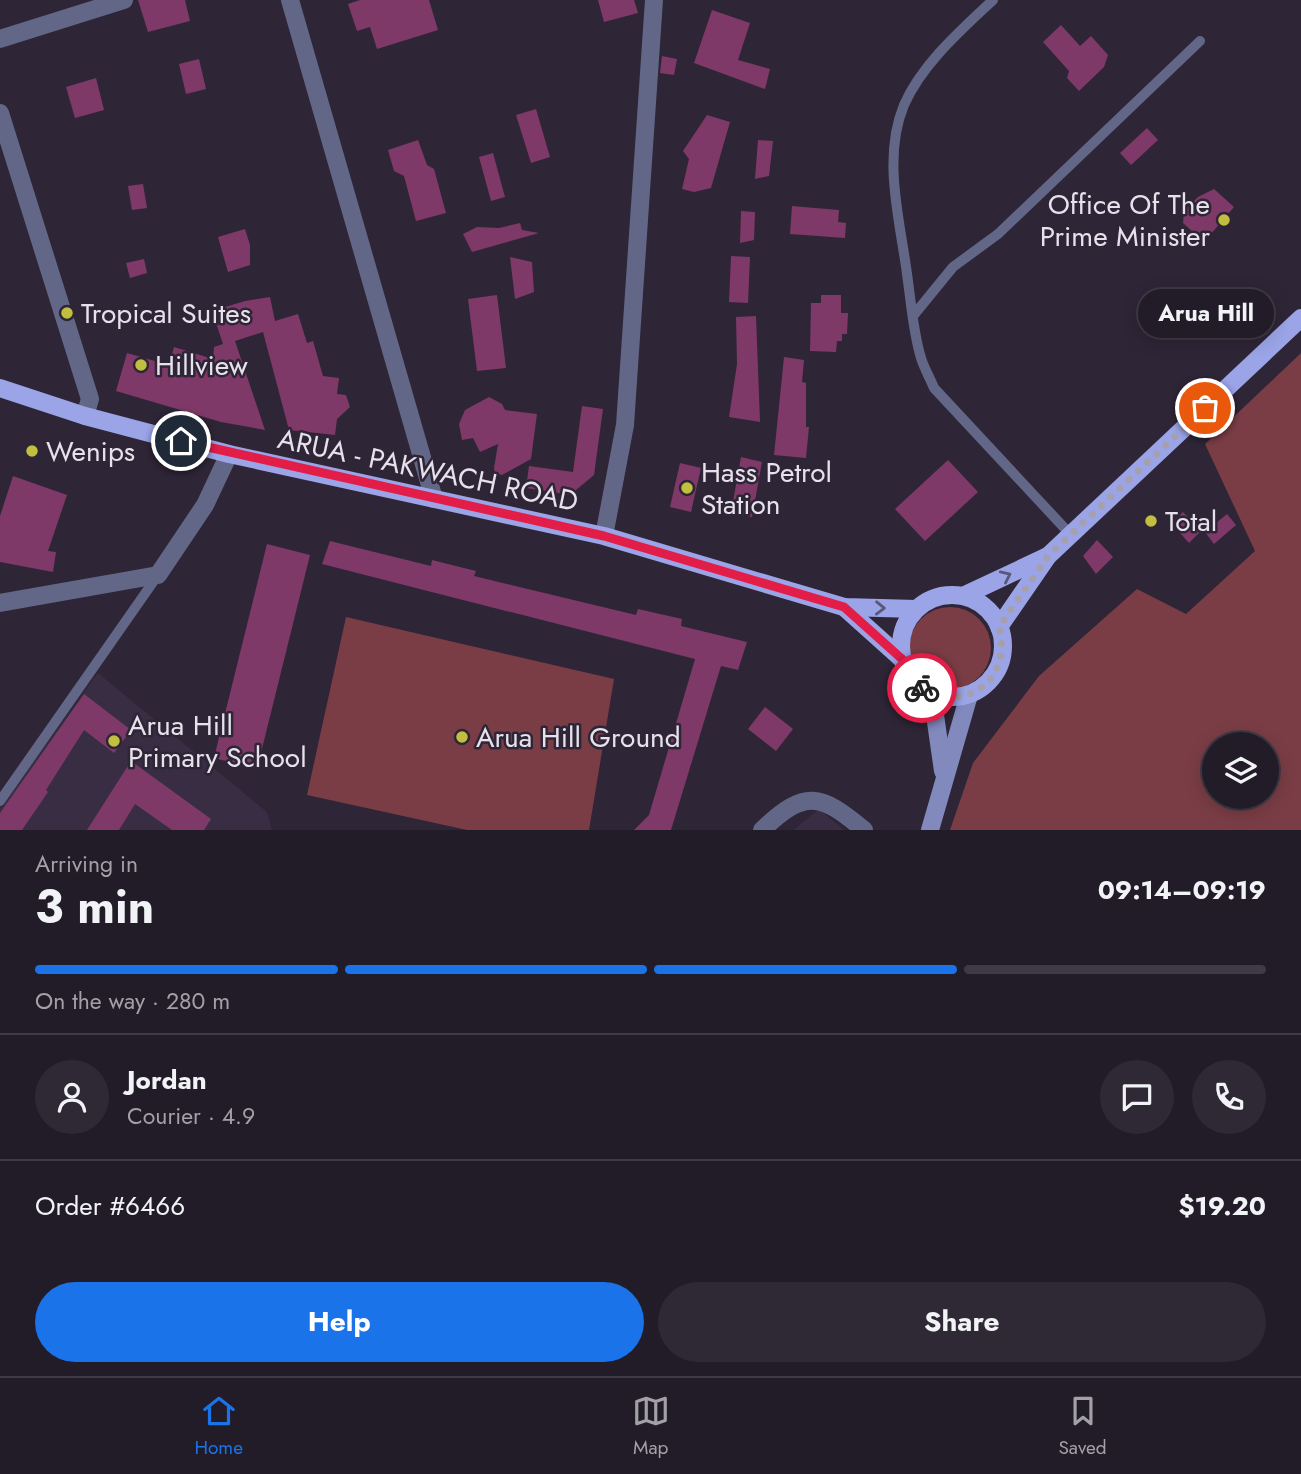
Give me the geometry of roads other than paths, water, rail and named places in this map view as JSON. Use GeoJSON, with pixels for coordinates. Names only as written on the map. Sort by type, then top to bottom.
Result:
{"type":"FeatureCollection","features":[{"type":"Feature","properties":{"kind":"main road"},"geometry":{"type":"LineString","coordinates":[[999,627],[1048,556],[1301,318]]}},
{"type":"Feature","properties":{"kind":"main road","name":"ARUA - PAKWACH ROAD"},"geometry":{"type":"LineString","coordinates":[[0,388],[85,416],[229,454],[604,536],[844,607],[916,608]]}},
{"type":"Feature","properties":{"kind":"main road"},"geometry":{"type":"LineString","coordinates":[[963,596],[985,607],[999,627],[1003,650],[996,672],[989,682],[969,695],[951,698],[932,694],[913,680],[902,659],[902,632],[916,608],[938,596],[963,596],[1048,556]]}},
{"type":"Feature","properties":{"kind":"main road","name":"ARUA - PAKWACH ROAD"},"geometry":{"type":"LineString","coordinates":[[844,607],[902,659]]}},
{"type":"Feature","properties":{"kind":"main road"},"geometry":{"type":"LineString","coordinates":[[932,694],[944,778]]}},
{"type":"Feature","properties":{"kind":"main road"},"geometry":{"type":"LineString","coordinates":[[930,830],[969,695]]}},
{"type":"Feature","properties":{"kind":"street"},"geometry":{"type":"LineString","coordinates":[[0,39],[124,0]]}},
{"type":"Feature","properties":{"kind":"street"},"geometry":{"type":"LineString","coordinates":[[290,0],[434,499]]}},
{"type":"Feature","properties":{"kind":"street"},"geometry":{"type":"LineString","coordinates":[[604,536],[625,425],[654,0]]}},
{"type":"Feature","properties":{"kind":"street"},"geometry":{"type":"LineString","coordinates":[[0,113],[90,399],[85,416]]}},
{"type":"Feature","properties":{"kind":"street"},"geometry":{"type":"LineString","coordinates":[[0,603],[158,575],[205,505],[229,454]]}},
{"type":"Feature","properties":{"kind":"street"},"geometry":{"type":"LineString","coordinates":[[762,830],[796,802],[811,800],[824,801],[864,830]]}},
{"type":"Feature","properties":{"kind":"lane"},"geometry":{"type":"LineString","coordinates":[[993,0],[960,32],[918,81],[904,104],[895,135],[893,171],[913,316],[921,358],[934,387],[1070,534]]}},
{"type":"Feature","properties":{"kind":"lane"},"geometry":{"type":"LineString","coordinates":[[913,316],[953,267],[998,234],[1200,41]]}},
{"type":"Feature","properties":{"kind":"lane"},"geometry":{"type":"LineString","coordinates":[[0,802],[158,575]]}},
{"type":"Feature","properties":{"kind":"place","name":"Office Of The Prime Minister"},"geometry":{"type":"Point","coordinates":[1224,220]}},
{"type":"Feature","properties":{"kind":"place","name":"Tropical Suites"},"geometry":{"type":"Point","coordinates":[67,313]}},
{"type":"Feature","properties":{"kind":"place","name":"Hillview"},"geometry":{"type":"Point","coordinates":[141,365]}},
{"type":"Feature","properties":{"kind":"place","name":"Arua Hill"},"geometry":{"type":"Point","coordinates":[1205,408]}},
{"type":"Feature","properties":{"kind":"place","name":"Wenips"},"geometry":{"type":"Point","coordinates":[32,451]}},
{"type":"Feature","properties":{"kind":"place","name":"Hass Petrol Station"},"geometry":{"type":"Point","coordinates":[687,488]}},
{"type":"Feature","properties":{"kind":"place","name":"Total"},"geometry":{"type":"Point","coordinates":[1151,521]}},
{"type":"Feature","properties":{"kind":"place","name":"Arua Hill Ground"},"geometry":{"type":"Point","coordinates":[462,737]}},
{"type":"Feature","properties":{"kind":"place","name":"Arua Hill Primary School"},"geometry":{"type":"Point","coordinates":[114,741]}}]}
